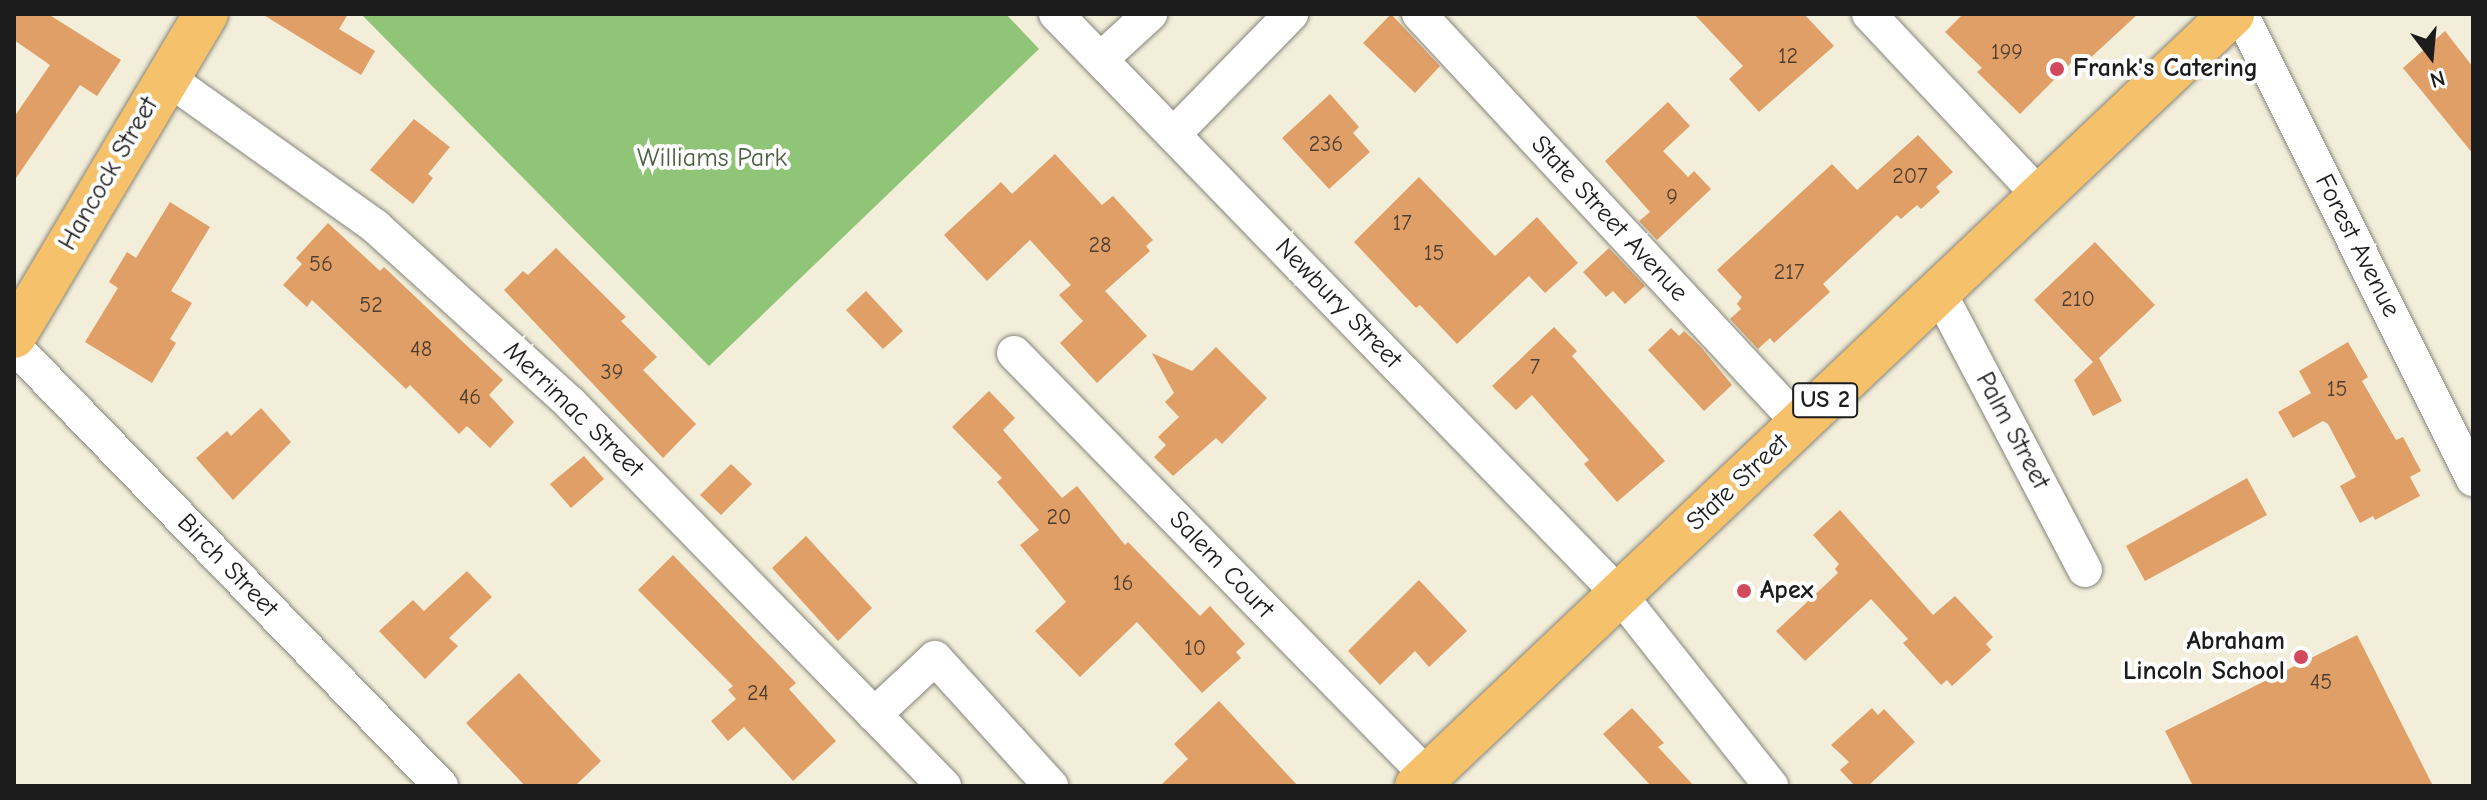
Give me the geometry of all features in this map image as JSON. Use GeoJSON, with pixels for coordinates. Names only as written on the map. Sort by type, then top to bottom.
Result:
{"type":"FeatureCollection","features":[{"type":"Feature","properties":{"kind":"main road","name":"Hancock Street"},"geometry":{"type":"LineString","coordinates":[[14,336],[206,14]]}},
{"type":"Feature","properties":{"kind":"main road","name":"State Street"},"geometry":{"type":"LineString","coordinates":[[1422,781],[2232,14]]}},
{"type":"Feature","properties":{"kind":"street","name":"Newbury Street"},"geometry":{"type":"LineString","coordinates":[[1056,14],[1619,594],[1771,786]]}},
{"type":"Feature","properties":{"kind":"street"},"geometry":{"type":"LineString","coordinates":[[1174,134],[1291,14]]}},
{"type":"Feature","properties":{"kind":"street","name":"State Street Avenue"},"geometry":{"type":"LineString","coordinates":[[1419,14],[1800,424]]}},
{"type":"Feature","properties":{"kind":"street"},"geometry":{"type":"LineString","coordinates":[[1869,14],[2040,196]]}},
{"type":"Feature","properties":{"kind":"street","name":"Forest Avenue"},"geometry":{"type":"LineString","coordinates":[[2241,14],[2473,479]]}},
{"type":"Feature","properties":{"kind":"street"},"geometry":{"type":"LineString","coordinates":[[1101,59],[1147,15]]}},
{"type":"Feature","properties":{"kind":"street","name":"Merrimac Street"},"geometry":{"type":"LineString","coordinates":[[166,77],[376,227],[569,402],[944,786]]}},
{"type":"Feature","properties":{"kind":"street","name":"Palm Street"},"geometry":{"type":"LineString","coordinates":[[1939,292],[2085,570]]}},
{"type":"Feature","properties":{"kind":"street","name":"Birch Street"},"geometry":{"type":"LineString","coordinates":[[14,346],[441,786]]}},
{"type":"Feature","properties":{"kind":"street","name":"Salem Court"},"geometry":{"type":"LineString","coordinates":[[1014,353],[1422,781]]}},
{"type":"Feature","properties":{"kind":"street"},"geometry":{"type":"LineString","coordinates":[[874,715],[935,658],[1051,786]]}},
{"type":"Feature","properties":{"kind":"green space","name":"Williams Park"},"geometry":{"type":"Polygon","coordinates":[[[361,14],[1006,14],[1039,49],[709,366],[361,14]]]}},
{"type":"Feature","properties":{"kind":"building"},"geometry":{"type":"Polygon","coordinates":[[[14,14],[48,14],[121,60],[97,96],[80,85],[14,181],[14,117],[50,65],[14,40],[14,14]]]}},
{"type":"Feature","properties":{"kind":"building"},"geometry":{"type":"Polygon","coordinates":[[[262,14],[348,14],[339,29],[375,51],[361,75],[262,14]]]}},
{"type":"Feature","properties":{"kind":"building"},"geometry":{"type":"Polygon","coordinates":[[[1391,14],[1440,66],[1415,93],[1363,43],[1391,14]]]}},
{"type":"Feature","properties":{"kind":"building"},"geometry":{"type":"Polygon","coordinates":[[[1694,14],[1804,14],[1834,46],[1759,112],[1729,79],[1743,66],[1694,14]]]}},
{"type":"Feature","properties":{"kind":"building"},"geometry":{"type":"Polygon","coordinates":[[[1963,14],[2138,14],[2087,61],[2080,54],[2020,114],[1977,72],[1982,68],[1945,32],[1963,14]]]}},
{"type":"Feature","properties":{"kind":"building"},"geometry":{"type":"Polygon","coordinates":[[[2445,31],[2473,67],[2473,154],[2403,68],[2445,31]]]}},
{"type":"Feature","properties":{"kind":"building"},"geometry":{"type":"Polygon","coordinates":[[[1330,94],[1359,127],[1353,133],[1370,152],[1329,189],[1282,138],[1330,94]]]}},
{"type":"Feature","properties":{"kind":"building"},"geometry":{"type":"Polygon","coordinates":[[[1668,102],[1690,126],[1663,151],[1688,177],[1694,171],[1711,189],[1657,240],[1639,221],[1650,212],[1605,161],[1668,102]]]}},
{"type":"Feature","properties":{"kind":"building"},"geometry":{"type":"Polygon","coordinates":[[[414,119],[450,147],[428,174],[433,178],[413,204],[370,170],[414,119]]]}},
{"type":"Feature","properties":{"kind":"building"},"geometry":{"type":"Polygon","coordinates":[[[1918,135],[1953,172],[1936,187],[1940,192],[1921,209],[1917,205],[1901,219],[1897,215],[1823,284],[1830,292],[1774,343],[1770,338],[1758,349],[1730,319],[1741,309],[1737,304],[1742,297],[1717,270],[1832,164],[1857,190],[1918,135]]]}},
{"type":"Feature","properties":{"kind":"building"},"geometry":{"type":"Polygon","coordinates":[[[1055,154],[1102,205],[1113,196],[1153,240],[1146,246],[1150,251],[1105,291],[1147,336],[1097,383],[1060,343],[1083,321],[1059,295],[1071,285],[1030,240],[987,281],[944,235],[1001,182],[1012,194],[1055,154]]]}},
{"type":"Feature","properties":{"kind":"building"},"geometry":{"type":"Polygon","coordinates":[[[1419,177],[1495,256],[1537,217],[1578,263],[1545,293],[1529,276],[1457,344],[1420,305],[1416,308],[1354,242],[1419,177]]]}},
{"type":"Feature","properties":{"kind":"building"},"geometry":{"type":"Polygon","coordinates":[[[170,202],[210,227],[171,291],[192,303],[170,339],[176,343],[152,383],[85,342],[118,288],[109,282],[127,252],[136,258],[170,202]]]}},
{"type":"Feature","properties":{"kind":"building"},"geometry":{"type":"Polygon","coordinates":[[[328,223],[380,271],[384,267],[503,380],[489,395],[514,422],[490,448],[467,426],[459,434],[410,385],[406,389],[312,300],[307,307],[283,285],[302,264],[296,258],[328,223]]]}},
{"type":"Feature","properties":{"kind":"building"},"geometry":{"type":"Polygon","coordinates":[[[2095,242],[2155,305],[2099,358],[2122,401],[2093,416],[2074,380],[2093,362],[2034,300],[2095,242]]]}},
{"type":"Feature","properties":{"kind":"building"},"geometry":{"type":"Polygon","coordinates":[[[556,248],[626,317],[621,321],[657,357],[643,370],[696,424],[663,458],[504,290],[523,271],[528,275],[556,248]]]}},
{"type":"Feature","properties":{"kind":"building"},"geometry":{"type":"Polygon","coordinates":[[[1609,248],[1645,286],[1625,304],[1613,291],[1606,297],[1583,272],[1609,248]]]}},
{"type":"Feature","properties":{"kind":"building"},"geometry":{"type":"Polygon","coordinates":[[[866,291],[903,331],[883,349],[846,310],[866,291]]]}},
{"type":"Feature","properties":{"kind":"building"},"geometry":{"type":"Polygon","coordinates":[[[1554,327],[1577,351],[1572,356],[1665,461],[1617,502],[1584,464],[1589,460],[1532,395],[1516,410],[1492,386],[1554,327]]]}},
{"type":"Feature","properties":{"kind":"building"},"geometry":{"type":"Polygon","coordinates":[[[1671,328],[1679,336],[1684,331],[1732,385],[1704,411],[1648,350],[1671,328]]]}},
{"type":"Feature","properties":{"kind":"building"},"geometry":{"type":"Polygon","coordinates":[[[2348,342],[2368,377],[2362,381],[2396,440],[2403,437],[2421,471],[2410,477],[2420,496],[2375,520],[2373,516],[2360,523],[2340,486],[2356,477],[2328,424],[2323,421],[2293,438],[2278,412],[2311,393],[2299,371],[2348,342]]]}},
{"type":"Feature","properties":{"kind":"building"},"geometry":{"type":"Polygon","coordinates":[[[1216,347],[1267,398],[1222,444],[1216,438],[1173,476],[1154,457],[1166,445],[1158,437],[1179,417],[1165,402],[1174,393],[1152,353],[1192,371],[1216,347]]]}},
{"type":"Feature","properties":{"kind":"building"},"geometry":{"type":"Polygon","coordinates":[[[989,391],[1015,418],[1003,430],[1062,498],[1077,486],[1125,545],[1128,542],[1200,616],[1210,606],[1245,644],[1236,652],[1241,658],[1202,693],[1137,622],[1080,677],[1035,631],[1066,602],[1020,545],[1039,530],[997,482],[1002,478],[952,427],[989,391]]]}},
{"type":"Feature","properties":{"kind":"building"},"geometry":{"type":"Polygon","coordinates":[[[261,408],[291,442],[233,500],[196,458],[227,431],[231,436],[261,408]]]}},
{"type":"Feature","properties":{"kind":"building"},"geometry":{"type":"Polygon","coordinates":[[[584,456],[604,479],[571,508],[550,484],[584,456]]]}},
{"type":"Feature","properties":{"kind":"building"},"geometry":{"type":"Polygon","coordinates":[[[731,464],[752,484],[721,515],[700,495],[731,464]]]}},
{"type":"Feature","properties":{"kind":"building"},"geometry":{"type":"Polygon","coordinates":[[[2247,478],[2267,515],[2145,581],[2126,546],[2247,478]]]}},
{"type":"Feature","properties":{"kind":"building"},"geometry":{"type":"Polygon","coordinates":[[[1840,510],[1933,615],[1955,596],[1993,637],[1986,644],[1991,650],[1952,686],[1947,680],[1941,685],[1903,643],[1908,639],[1871,599],[1805,661],[1776,631],[1838,573],[1835,569],[1839,564],[1813,535],[1840,510]]]}},
{"type":"Feature","properties":{"kind":"building"},"geometry":{"type":"Polygon","coordinates":[[[806,536],[872,608],[838,641],[772,568],[806,536]]]}},
{"type":"Feature","properties":{"kind":"building"},"geometry":{"type":"Polygon","coordinates":[[[673,555],[796,683],[789,689],[836,741],[793,781],[744,727],[728,741],[711,721],[736,699],[728,690],[733,686],[638,590],[673,555]]]}},
{"type":"Feature","properties":{"kind":"building"},"geometry":{"type":"Polygon","coordinates":[[[467,571],[492,597],[449,638],[458,646],[425,679],[379,631],[413,600],[424,611],[467,571]]]}},
{"type":"Feature","properties":{"kind":"building"},"geometry":{"type":"Polygon","coordinates":[[[1419,580],[1467,631],[1429,667],[1415,651],[1380,685],[1348,651],[1419,580]]]}},
{"type":"Feature","properties":{"kind":"building"},"geometry":{"type":"Polygon","coordinates":[[[2357,635],[2433,786],[2193,786],[2165,731],[2357,635]]]}},
{"type":"Feature","properties":{"kind":"building"},"geometry":{"type":"Polygon","coordinates":[[[519,673],[601,761],[575,786],[525,786],[466,723],[519,673]]]}},
{"type":"Feature","properties":{"kind":"building"},"geometry":{"type":"Polygon","coordinates":[[[1219,701],[1298,786],[1160,786],[1188,759],[1174,744],[1219,701]]]}},
{"type":"Feature","properties":{"kind":"building"},"geometry":{"type":"Polygon","coordinates":[[[1632,708],[1664,743],[1658,747],[1694,786],[1651,786],[1603,734],[1632,708]]]}},
{"type":"Feature","properties":{"kind":"building"},"geometry":{"type":"Polygon","coordinates":[[[1872,708],[1878,715],[1884,709],[1915,742],[1868,786],[1855,786],[1840,770],[1849,762],[1831,745],[1872,708]]]}},
{"type":"Feature","properties":{"kind":"place","name":"Frank's Catering"},"geometry":{"type":"Point","coordinates":[2057,69]}},
{"type":"Feature","properties":{"kind":"place","name":"Apex"},"geometry":{"type":"Point","coordinates":[1744,591]}},
{"type":"Feature","properties":{"kind":"place","name":"Abraham Lincoln School"},"geometry":{"type":"Point","coordinates":[2301,657]}}]}
